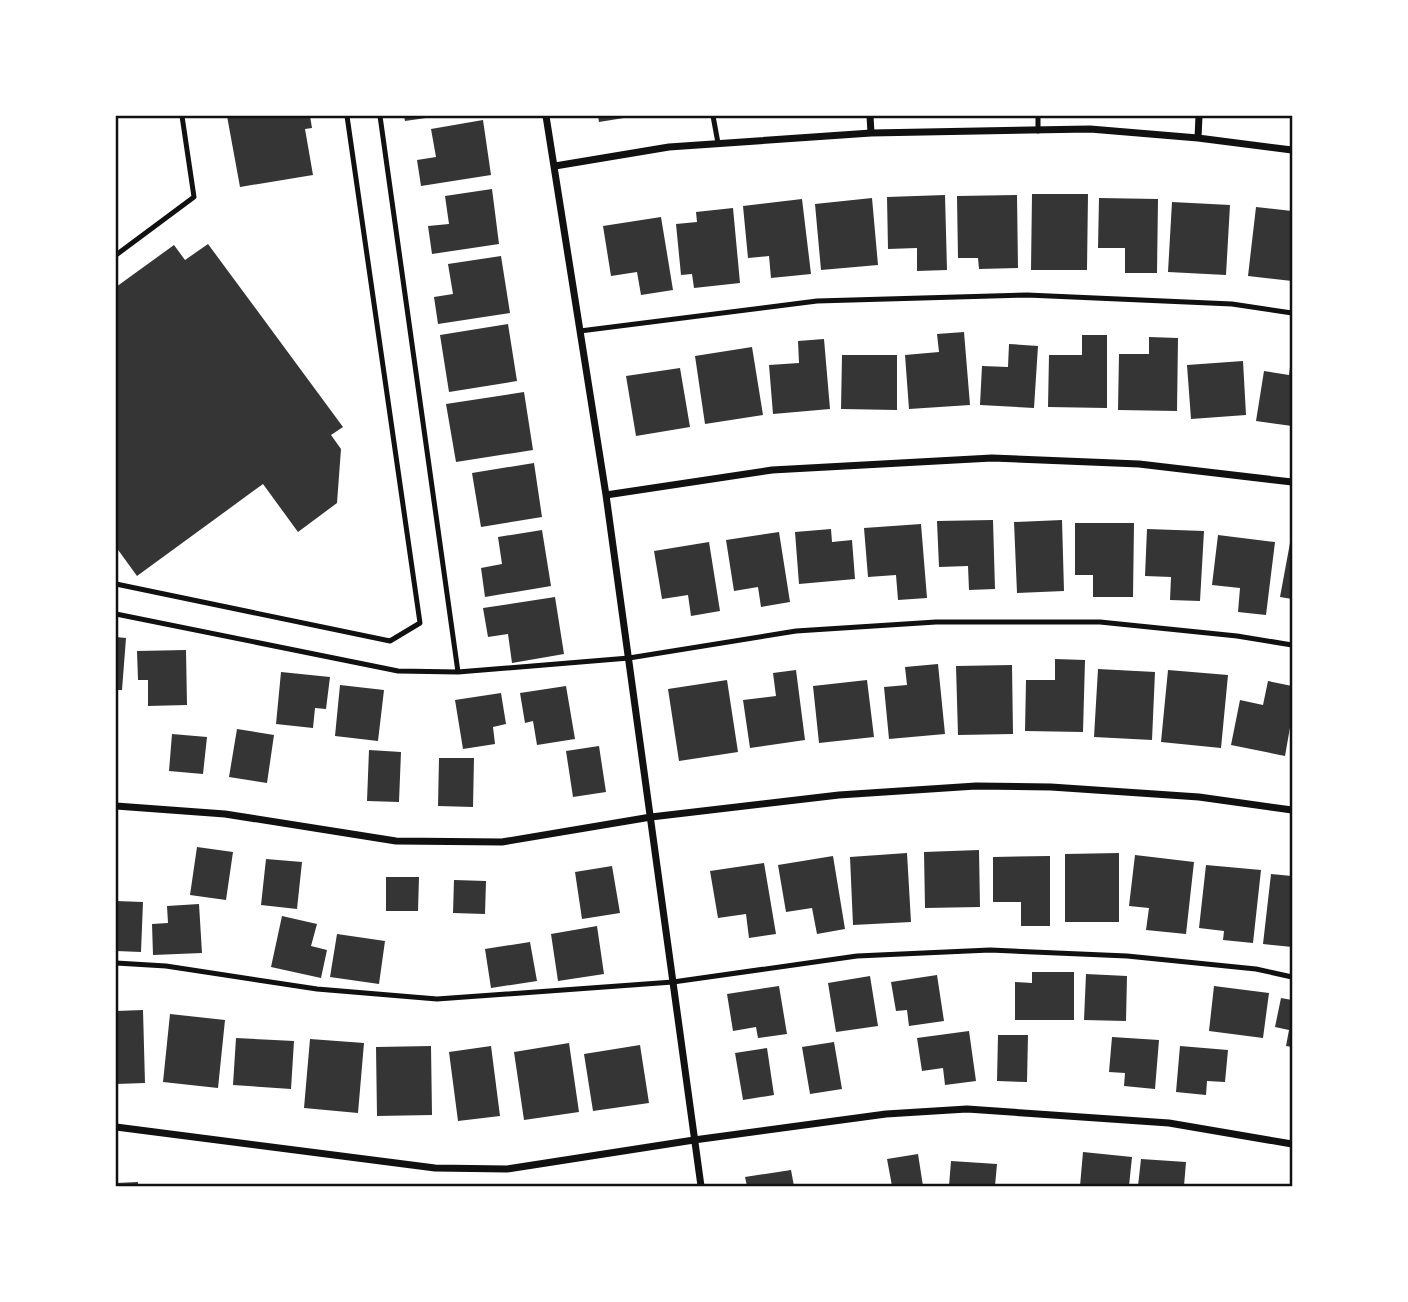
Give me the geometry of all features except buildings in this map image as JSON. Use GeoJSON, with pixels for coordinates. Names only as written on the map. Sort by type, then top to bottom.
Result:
{"type":"FeatureCollection","features":[{"type":"Feature","properties":{"kind":"street"},"geometry":{"type":"LineString","coordinates":[[546,116],[606,495],[701,1186]]}},
{"type":"Feature","properties":{"kind":"street"},"geometry":{"type":"LineString","coordinates":[[870,116],[871,133]]}},
{"type":"Feature","properties":{"kind":"street"},"geometry":{"type":"LineString","coordinates":[[1198,138],[1199,116]]}},
{"type":"Feature","properties":{"kind":"street"},"geometry":{"type":"LineString","coordinates":[[555,166],[670,147],[871,133],[1090,129],[1198,138],[1293,150]]}},
{"type":"Feature","properties":{"kind":"street"},"geometry":{"type":"LineString","coordinates":[[606,495],[772,470],[992,458],[1139,464],[1293,482]]}},
{"type":"Feature","properties":{"kind":"street"},"geometry":{"type":"LineString","coordinates":[[116,806],[225,814],[396,841],[502,842],[651,817],[839,795],[976,786],[1051,787],[1199,797],[1293,810]]}},
{"type":"Feature","properties":{"kind":"street"},"geometry":{"type":"LineString","coordinates":[[116,1127],[435,1168],[507,1170],[694,1140],[886,1114],[967,1109],[1169,1123],[1293,1144]]}},
{"type":"Feature","properties":{"kind":"lane"},"geometry":{"type":"LineString","coordinates":[[116,255],[194,197],[181,116]]}},
{"type":"Feature","properties":{"kind":"lane"},"geometry":{"type":"LineString","coordinates":[[116,584],[390,641],[420,623],[347,116]]}},
{"type":"Feature","properties":{"kind":"lane"},"geometry":{"type":"LineString","coordinates":[[380,116],[458,672]]}},
{"type":"Feature","properties":{"kind":"lane"},"geometry":{"type":"LineString","coordinates":[[713,116],[718,143]]}},
{"type":"Feature","properties":{"kind":"lane"},"geometry":{"type":"LineString","coordinates":[[1038,116],[1038,131]]}},
{"type":"Feature","properties":{"kind":"lane"},"geometry":{"type":"LineString","coordinates":[[580,331],[817,301],[1027,295],[1232,304],[1293,313]]}},
{"type":"Feature","properties":{"kind":"lane"},"geometry":{"type":"LineString","coordinates":[[116,614],[398,671],[458,672],[629,658],[796,631],[936,622],[1100,622],[1237,636],[1293,645]]}},
{"type":"Feature","properties":{"kind":"lane"},"geometry":{"type":"LineString","coordinates":[[116,963],[166,966],[317,989],[437,999],[673,982],[857,956],[990,950],[1127,956],[1256,969],[1293,977]]}}]}
